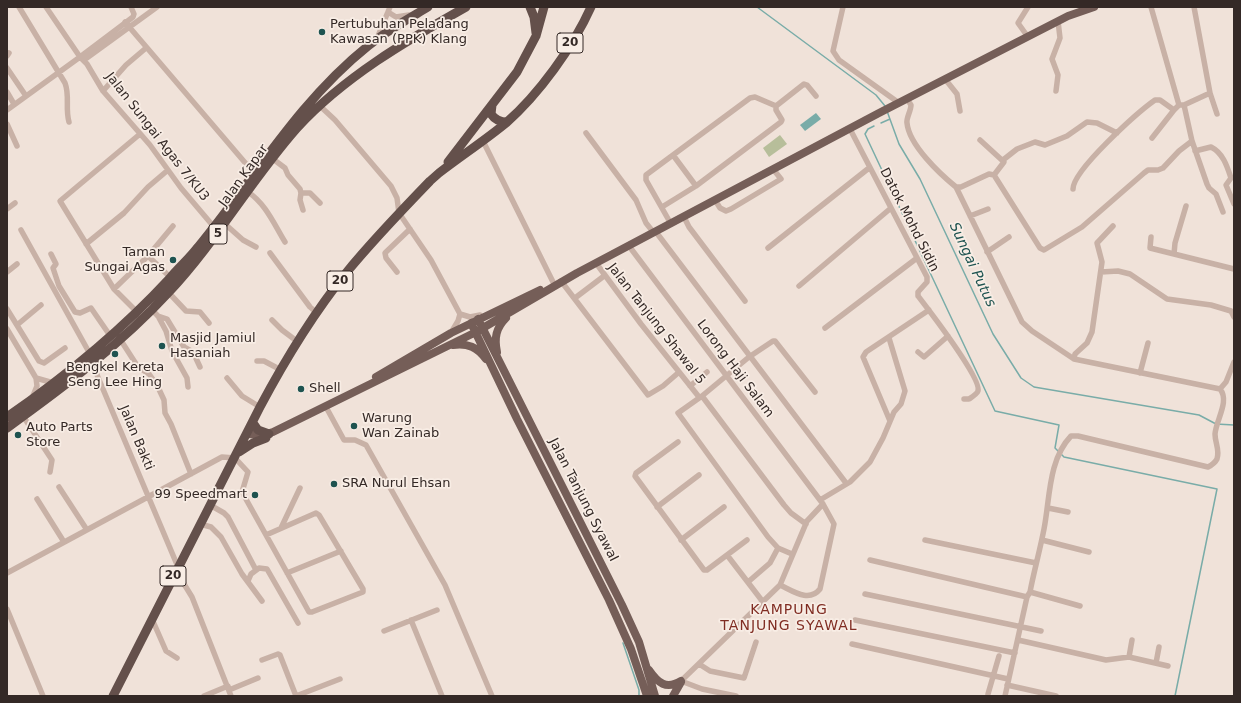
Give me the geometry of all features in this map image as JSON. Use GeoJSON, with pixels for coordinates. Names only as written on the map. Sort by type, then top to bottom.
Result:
{"type":"FeatureCollection","features":[{"type":"Feature","properties":{"kind":"highway","name":"Jalan Kapar"},"geometry":{"type":"LineString","coordinates":[[7,417],[155,313],[169,293],[225,224],[273,159],[297,129],[320,106],[336,92],[374,64],[411,39],[466,7]]}},
{"type":"Feature","properties":{"kind":"highway"},"geometry":{"type":"LineString","coordinates":[[530,7],[534,17],[536,36]]}},
{"type":"Feature","properties":{"kind":"highway","name":"20"},"geometry":{"type":"LineString","coordinates":[[113,696],[260,406],[298,342],[345,274],[399,213],[441,171],[517,72],[536,36],[544,7]]}},
{"type":"Feature","properties":{"kind":"highway","name":"Jalan Kapar"},"geometry":{"type":"LineString","coordinates":[[7,428],[24,416],[91,359],[198,248],[253,172],[321,90],[375,41],[425,9]]}},
{"type":"Feature","properties":{"kind":"highway","name":"20"},"geometry":{"type":"LineString","coordinates":[[441,171],[483,142],[507,122],[532,96],[563,55],[591,9]]}},
{"type":"Feature","properties":{"kind":"highway"},"geometry":{"type":"LineString","coordinates":[[492,105],[491,114],[494,118],[500,122],[507,122]]}},
{"type":"Feature","properties":{"kind":"highway"},"geometry":{"type":"LineString","coordinates":[[236,456],[250,445],[267,436],[258,430],[252,423]]}},
{"type":"Feature","properties":{"kind":"main road"},"geometry":{"type":"LineString","coordinates":[[330,405],[450,333],[596,263],[850,128],[1058,21],[1094,7]]}},
{"type":"Feature","properties":{"kind":"main road"},"geometry":{"type":"LineString","coordinates":[[246,436],[267,436],[330,405],[479,330],[518,308],[558,282]]}},
{"type":"Feature","properties":{"kind":"main road"},"geometry":{"type":"LineString","coordinates":[[496,364],[496,335],[499,325],[518,308]]}},
{"type":"Feature","properties":{"kind":"main road","name":"Jalan Tanjung Syawal"},"geometry":{"type":"LineString","coordinates":[[475,321],[621,602],[639,642],[655,696]]}},
{"type":"Feature","properties":{"kind":"main road"},"geometry":{"type":"LineString","coordinates":[[447,346],[466,344],[475,348],[496,364]]}},
{"type":"Feature","properties":{"kind":"main road","name":"Jalan Tanjung Syawal"},"geometry":{"type":"LineString","coordinates":[[496,364],[517,419],[609,600],[631,649],[645,694]]}},
{"type":"Feature","properties":{"kind":"main road"},"geometry":{"type":"LineString","coordinates":[[645,664],[662,685],[669,686],[681,681]]}},
{"type":"Feature","properties":{"kind":"main road"},"geometry":{"type":"LineString","coordinates":[[673,696],[681,681]]}},
{"type":"Feature","properties":{"kind":"street"},"geometry":{"type":"LineString","coordinates":[[19,7],[68,90],[66,107],[69,122]]}},
{"type":"Feature","properties":{"kind":"street","name":"Jalan Sungai Agas 7/KU3"},"geometry":{"type":"LineString","coordinates":[[46,7],[103,91],[155,151],[168,170],[214,227]]}},
{"type":"Feature","properties":{"kind":"street"},"geometry":{"type":"LineString","coordinates":[[82,59],[134,14],[131,7]]}},
{"type":"Feature","properties":{"kind":"street"},"geometry":{"type":"LineString","coordinates":[[7,110],[58,72],[82,59],[157,7]]}},
{"type":"Feature","properties":{"kind":"street"},"geometry":{"type":"LineString","coordinates":[[843,7],[833,51],[840,60],[900,103],[911,106],[906,122],[912,139],[941,174],[956,187],[1022,322],[1032,331],[1074,359],[1220,388]]}},
{"type":"Feature","properties":{"kind":"street"},"geometry":{"type":"LineString","coordinates":[[1028,7],[1018,23],[1028,37]]}},
{"type":"Feature","properties":{"kind":"street"},"geometry":{"type":"LineString","coordinates":[[1151,7],[1195,151],[1208,188],[1216,194],[1223,212]]}},
{"type":"Feature","properties":{"kind":"street"},"geometry":{"type":"LineString","coordinates":[[1194,7],[1210,94],[1218,114]]}},
{"type":"Feature","properties":{"kind":"street"},"geometry":{"type":"LineString","coordinates":[[389,9],[391,16],[400,18],[425,9]]}},
{"type":"Feature","properties":{"kind":"street"},"geometry":{"type":"LineString","coordinates":[[375,41],[389,9]]}},
{"type":"Feature","properties":{"kind":"street"},"geometry":{"type":"LineString","coordinates":[[1056,91],[1058,75],[1052,59],[1060,38],[1058,21]]}},
{"type":"Feature","properties":{"kind":"street"},"geometry":{"type":"LineString","coordinates":[[125,22],[253,172]]}},
{"type":"Feature","properties":{"kind":"street"},"geometry":{"type":"LineString","coordinates":[[103,91],[126,65],[146,48]]}},
{"type":"Feature","properties":{"kind":"street"},"geometry":{"type":"LineString","coordinates":[[7,68],[26,96]]}},
{"type":"Feature","properties":{"kind":"street"},"geometry":{"type":"LineString","coordinates":[[945,80],[957,94],[960,111]]}},
{"type":"Feature","properties":{"kind":"street"},"geometry":{"type":"LineString","coordinates":[[776,106],[804,84],[816,96]]}},
{"type":"Feature","properties":{"kind":"street"},"geometry":{"type":"LineString","coordinates":[[7,92],[14,104]]}},
{"type":"Feature","properties":{"kind":"street"},"geometry":{"type":"LineString","coordinates":[[1152,138],[1174,110],[1181,105],[1210,94]]}},
{"type":"Feature","properties":{"kind":"street"},"geometry":{"type":"LineString","coordinates":[[671,224],[645,177],[673,154],[750,98],[755,97],[776,106]]}},
{"type":"Feature","properties":{"kind":"street"},"geometry":{"type":"LineString","coordinates":[[1073,189],[1073,185],[1078,176],[1117,133],[1155,100],[1160,100],[1174,110]]}},
{"type":"Feature","properties":{"kind":"street"},"geometry":{"type":"LineString","coordinates":[[320,106],[387,181],[397,198],[399,213],[431,260],[460,314],[458,321],[450,333]]}},
{"type":"Feature","properties":{"kind":"street"},"geometry":{"type":"LineString","coordinates":[[662,207],[696,186],[781,122],[782,120],[776,110],[776,106]]}},
{"type":"Feature","properties":{"kind":"street"},"geometry":{"type":"LineString","coordinates":[[994,175],[1004,163],[1003,160],[1017,149],[1035,142],[1045,145],[1067,136],[1087,122],[1092,121],[1117,133]]}},
{"type":"Feature","properties":{"kind":"street"},"geometry":{"type":"LineString","coordinates":[[7,124],[17,146]]}},
{"type":"Feature","properties":{"kind":"street","name":"Datok Mohd Sidin"},"geometry":{"type":"LineString","coordinates":[[850,128],[928,280],[917,294],[948,336],[974,377],[978,392],[969,399],[964,399]]}},
{"type":"Feature","properties":{"kind":"street"},"geometry":{"type":"LineString","coordinates":[[586,133],[636,200],[646,223],[655,232],[846,483]]}},
{"type":"Feature","properties":{"kind":"street"},"geometry":{"type":"LineString","coordinates":[[137,312],[114,289],[60,201],[140,134]]}},
{"type":"Feature","properties":{"kind":"street"},"geometry":{"type":"LineString","coordinates":[[980,140],[1003,160]]}},
{"type":"Feature","properties":{"kind":"street"},"geometry":{"type":"LineString","coordinates":[[956,187],[961,187],[988,174],[994,175],[1040,248],[1044,250],[1082,227],[1148,170],[1158,170],[1163,168],[1179,151],[1192,141]]}},
{"type":"Feature","properties":{"kind":"street"},"geometry":{"type":"LineString","coordinates":[[483,142],[558,282],[575,298],[646,393],[651,395],[678,373]]}},
{"type":"Feature","properties":{"kind":"street"},"geometry":{"type":"LineString","coordinates":[[1195,151],[1211,147],[1218,152],[1225,162],[1231,178],[1226,185],[1234,204]]}},
{"type":"Feature","properties":{"kind":"street"},"geometry":{"type":"LineString","coordinates":[[673,154],[696,186]]}},
{"type":"Feature","properties":{"kind":"street"},"geometry":{"type":"LineString","coordinates":[[273,159],[285,168],[288,175],[302,193]]}},
{"type":"Feature","properties":{"kind":"street"},"geometry":{"type":"LineString","coordinates":[[768,248],[870,168]]}},
{"type":"Feature","properties":{"kind":"street"},"geometry":{"type":"LineString","coordinates":[[716,200],[720,208],[726,211],[731,209],[781,179],[774,169]]}},
{"type":"Feature","properties":{"kind":"street"},"geometry":{"type":"LineString","coordinates":[[86,244],[124,213],[148,187],[168,170]]}},
{"type":"Feature","properties":{"kind":"street"},"geometry":{"type":"LineString","coordinates":[[248,192],[257,198],[267,210],[285,242]]}},
{"type":"Feature","properties":{"kind":"street"},"geometry":{"type":"LineString","coordinates":[[302,193],[310,193],[320,203]]}},
{"type":"Feature","properties":{"kind":"street"},"geometry":{"type":"LineString","coordinates":[[302,193],[300,200],[303,210]]}},
{"type":"Feature","properties":{"kind":"street"},"geometry":{"type":"LineString","coordinates":[[7,209],[15,203]]}},
{"type":"Feature","properties":{"kind":"street"},"geometry":{"type":"LineString","coordinates":[[1174,254],[1175,243],[1186,206]]}},
{"type":"Feature","properties":{"kind":"street"},"geometry":{"type":"LineString","coordinates":[[799,286],[891,208]]}},
{"type":"Feature","properties":{"kind":"street"},"geometry":{"type":"LineString","coordinates":[[970,216],[988,209]]}},
{"type":"Feature","properties":{"kind":"street"},"geometry":{"type":"LineString","coordinates":[[684,217],[689,227],[744,301]]}},
{"type":"Feature","properties":{"kind":"street"},"geometry":{"type":"LineString","coordinates":[[225,224],[243,240],[256,248]]}},
{"type":"Feature","properties":{"kind":"street"},"geometry":{"type":"LineString","coordinates":[[114,289],[148,256],[173,226]]}},
{"type":"Feature","properties":{"kind":"street"},"geometry":{"type":"LineString","coordinates":[[1074,359],[1075,354],[1087,343],[1092,332],[1102,259],[1097,242],[1113,226]]}},
{"type":"Feature","properties":{"kind":"street"},"geometry":{"type":"LineString","coordinates":[[397,272],[386,258],[385,253],[410,229]]}},
{"type":"Feature","properties":{"kind":"street","name":"Jalan Bakti"},"geometry":{"type":"LineString","coordinates":[[21,230],[91,359],[149,497],[177,569],[192,597],[231,696]]}},
{"type":"Feature","properties":{"kind":"street"},"geometry":{"type":"LineString","coordinates":[[987,252],[1009,237]]}},
{"type":"Feature","properties":{"kind":"street"},"geometry":{"type":"LineString","coordinates":[[1151,237],[1150,248],[1234,269]]}},
{"type":"Feature","properties":{"kind":"street","name":"Lorong Haji Salam"},"geometry":{"type":"LineString","coordinates":[[629,246],[822,502],[834,524],[820,589],[811,597],[780,585]]}},
{"type":"Feature","properties":{"kind":"street"},"geometry":{"type":"LineString","coordinates":[[270,253],[317,313]]}},
{"type":"Feature","properties":{"kind":"street"},"geometry":{"type":"LineString","coordinates":[[52,254],[56,264],[53,268],[58,286],[75,312],[78,314],[91,308],[111,337]]}},
{"type":"Feature","properties":{"kind":"street"},"geometry":{"type":"LineString","coordinates":[[148,256],[170,277]]}},
{"type":"Feature","properties":{"kind":"street"},"geometry":{"type":"LineString","coordinates":[[825,328],[917,258]]}},
{"type":"Feature","properties":{"kind":"street","name":"Jalan Tanjung Shawal 5"},"geometry":{"type":"LineString","coordinates":[[596,263],[604,276],[678,373],[700,397],[784,505],[791,513],[806,524]]}},
{"type":"Feature","properties":{"kind":"street"},"geometry":{"type":"LineString","coordinates":[[7,272],[17,264]]}},
{"type":"Feature","properties":{"kind":"street"},"geometry":{"type":"LineString","coordinates":[[1101,272],[1118,271],[1130,274],[1167,299],[1220,307],[1231,311],[1234,317]]}},
{"type":"Feature","properties":{"kind":"street"},"geometry":{"type":"LineString","coordinates":[[575,298],[604,276]]}},
{"type":"Feature","properties":{"kind":"street"},"geometry":{"type":"LineString","coordinates":[[169,293],[186,311],[200,312],[209,323]]}},
{"type":"Feature","properties":{"kind":"street"},"geometry":{"type":"LineString","coordinates":[[17,325],[41,305]]}},
{"type":"Feature","properties":{"kind":"street"},"geometry":{"type":"LineString","coordinates":[[7,309],[39,361],[44,363],[65,348]]}},
{"type":"Feature","properties":{"kind":"street"},"geometry":{"type":"LineString","coordinates":[[460,314],[474,317],[496,310]]}},
{"type":"Feature","properties":{"kind":"street"},"geometry":{"type":"LineString","coordinates":[[890,421],[864,357],[866,352],[929,310]]}},
{"type":"Feature","properties":{"kind":"street"},"geometry":{"type":"LineString","coordinates":[[155,313],[167,319],[184,347],[193,352],[200,367]]}},
{"type":"Feature","properties":{"kind":"street"},"geometry":{"type":"LineString","coordinates":[[155,313],[166,331],[172,351],[188,378],[188,387]]}},
{"type":"Feature","properties":{"kind":"street"},"geometry":{"type":"LineString","coordinates":[[272,320],[298,342]]}},
{"type":"Feature","properties":{"kind":"street"},"geometry":{"type":"LineString","coordinates":[[7,329],[36,378],[37,386],[30,401]]}},
{"type":"Feature","properties":{"kind":"street"},"geometry":{"type":"LineString","coordinates":[[918,352],[924,356],[948,336]]}},
{"type":"Feature","properties":{"kind":"street"},"geometry":{"type":"LineString","coordinates":[[736,696],[702,689],[681,681],[780,585],[806,524],[822,502],[856,477],[870,462],[883,438],[894,412],[901,404],[905,391],[889,338]]}},
{"type":"Feature","properties":{"kind":"street"},"geometry":{"type":"LineString","coordinates":[[120,339],[138,367],[149,374],[157,385],[164,400],[165,413],[171,424],[191,474]]}},
{"type":"Feature","properties":{"kind":"street"},"geometry":{"type":"LineString","coordinates":[[792,554],[778,548],[678,416],[680,411],[700,397],[749,356],[770,342],[775,341],[815,392]]}},
{"type":"Feature","properties":{"kind":"street"},"geometry":{"type":"LineString","coordinates":[[1140,373],[1148,343]]}},
{"type":"Feature","properties":{"kind":"street"},"geometry":{"type":"LineString","coordinates":[[257,361],[264,361],[281,370]]}},
{"type":"Feature","properties":{"kind":"street"},"geometry":{"type":"LineString","coordinates":[[1220,388],[1226,382],[1234,362]]}},
{"type":"Feature","properties":{"kind":"street"},"geometry":{"type":"LineString","coordinates":[[690,386],[707,372]]}},
{"type":"Feature","properties":{"kind":"street"},"geometry":{"type":"LineString","coordinates":[[36,378],[50,382],[57,381]]}},
{"type":"Feature","properties":{"kind":"street"},"geometry":{"type":"LineString","coordinates":[[228,378],[242,396],[260,406]]}},
{"type":"Feature","properties":{"kind":"street"},"geometry":{"type":"LineString","coordinates":[[1005,696],[1042,540],[1057,459],[1067,440],[1071,436],[1075,436],[1208,467],[1214,463],[1217,458],[1218,450],[1215,434],[1224,397],[1220,388]]}},
{"type":"Feature","properties":{"kind":"street"},"geometry":{"type":"LineString","coordinates":[[330,405],[344,440],[360,441],[366,445],[370,451],[445,585],[492,696]]}},
{"type":"Feature","properties":{"kind":"street"},"geometry":{"type":"LineString","coordinates":[[24,416],[52,460],[50,472]]}},
{"type":"Feature","properties":{"kind":"street"},"geometry":{"type":"LineString","coordinates":[[678,442],[634,475],[705,571],[747,540]]}},
{"type":"Feature","properties":{"kind":"street"},"geometry":{"type":"LineString","coordinates":[[7,573],[222,457],[236,456],[248,472],[242,492],[287,573],[309,612],[362,592],[364,589],[320,515],[316,513],[266,535]]}},
{"type":"Feature","properties":{"kind":"street"},"geometry":{"type":"LineString","coordinates":[[657,507],[700,476]]}},
{"type":"Feature","properties":{"kind":"street"},"geometry":{"type":"LineString","coordinates":[[59,487],[87,530]]}},
{"type":"Feature","properties":{"kind":"street"},"geometry":{"type":"LineString","coordinates":[[282,528],[300,488]]}},
{"type":"Feature","properties":{"kind":"street"},"geometry":{"type":"LineString","coordinates":[[36,499],[64,542]]}},
{"type":"Feature","properties":{"kind":"street"},"geometry":{"type":"LineString","coordinates":[[210,505],[228,517],[256,570]]}},
{"type":"Feature","properties":{"kind":"street"},"geometry":{"type":"LineString","coordinates":[[681,540],[724,507]]}},
{"type":"Feature","properties":{"kind":"street"},"geometry":{"type":"LineString","coordinates":[[1048,508],[1068,512]]}},
{"type":"Feature","properties":{"kind":"street"},"geometry":{"type":"LineString","coordinates":[[200,524],[211,527],[221,537],[262,601]]}},
{"type":"Feature","properties":{"kind":"street"},"geometry":{"type":"LineString","coordinates":[[925,540],[1036,563]]}},
{"type":"Feature","properties":{"kind":"street"},"geometry":{"type":"LineString","coordinates":[[1042,540],[1089,552]]}},
{"type":"Feature","properties":{"kind":"street"},"geometry":{"type":"LineString","coordinates":[[748,582],[770,563],[778,548]]}},
{"type":"Feature","properties":{"kind":"street"},"geometry":{"type":"LineString","coordinates":[[287,573],[341,551]]}},
{"type":"Feature","properties":{"kind":"street"},"geometry":{"type":"LineString","coordinates":[[727,555],[763,602]]}},
{"type":"Feature","properties":{"kind":"street"},"geometry":{"type":"LineString","coordinates":[[870,560],[1080,606]]}},
{"type":"Feature","properties":{"kind":"street"},"geometry":{"type":"LineString","coordinates":[[248,581],[251,574],[259,568],[267,569],[298,623]]}},
{"type":"Feature","properties":{"kind":"street"},"geometry":{"type":"LineString","coordinates":[[864,594],[1041,631]]}},
{"type":"Feature","properties":{"kind":"street"},"geometry":{"type":"LineString","coordinates":[[7,609],[43,696]]}},
{"type":"Feature","properties":{"kind":"street"},"geometry":{"type":"LineString","coordinates":[[384,631],[437,610]]}},
{"type":"Feature","properties":{"kind":"street"},"geometry":{"type":"LineString","coordinates":[[152,619],[166,651],[177,658]]}},
{"type":"Feature","properties":{"kind":"street"},"geometry":{"type":"LineString","coordinates":[[411,620],[442,696]]}},
{"type":"Feature","properties":{"kind":"street"},"geometry":{"type":"LineString","coordinates":[[855,620],[1015,653]]}},
{"type":"Feature","properties":{"kind":"street"},"geometry":{"type":"LineString","coordinates":[[1018,640],[1106,660],[1129,657],[1168,666]]}},
{"type":"Feature","properties":{"kind":"street"},"geometry":{"type":"LineString","coordinates":[[1129,657],[1132,640]]}},
{"type":"Feature","properties":{"kind":"street"},"geometry":{"type":"LineString","coordinates":[[699,664],[710,671],[744,678],[756,642]]}},
{"type":"Feature","properties":{"kind":"street"},"geometry":{"type":"LineString","coordinates":[[852,644],[994,675],[1008,682],[1056,696]]}},
{"type":"Feature","properties":{"kind":"street"},"geometry":{"type":"LineString","coordinates":[[1156,663],[1160,646]]}},
{"type":"Feature","properties":{"kind":"street"},"geometry":{"type":"LineString","coordinates":[[262,660],[280,654],[296,696],[340,678]]}},
{"type":"Feature","properties":{"kind":"street"},"geometry":{"type":"LineString","coordinates":[[988,694],[999,656]]}},
{"type":"Feature","properties":{"kind":"street"},"geometry":{"type":"LineString","coordinates":[[204,696],[258,678]]}},
{"type":"Feature","properties":{"kind":"green space"},"geometry":{"type":"Polygon","coordinates":[[[780,135],[787,144],[769,157],[763,148],[780,135]]]}},
{"type":"Feature","properties":{"kind":"water"},"geometry":{"type":"Polygon","coordinates":[[[816,113],[821,119],[805,131],[800,125],[816,113]]]}},
{"type":"Feature","properties":{"kind":"waterway","name":"Sungai Putus"},"geometry":{"type":"LineString","coordinates":[[757,7],[876,95],[885,106]]}},
{"type":"Feature","properties":{"kind":"waterway","name":"Sungai Putus"},"geometry":{"type":"LineString","coordinates":[[887,111],[899,144],[920,179],[993,334],[1021,378],[1034,387],[1199,415],[1216,424],[1234,425]]}},
{"type":"Feature","properties":{"kind":"waterway"},"geometry":{"type":"LineString","coordinates":[[881,123],[890,119]]}},
{"type":"Feature","properties":{"kind":"waterway"},"geometry":{"type":"LineString","coordinates":[[874,126],[868,129],[865,134],[995,411],[1059,425],[1055,448],[1059,452]]}},
{"type":"Feature","properties":{"kind":"waterway"},"geometry":{"type":"LineString","coordinates":[[1061,454],[1064,457],[1217,489],[1175,696]]}},
{"type":"Feature","properties":{"kind":"waterway"},"geometry":{"type":"LineString","coordinates":[[623,643],[639,690],[639,696]]}},
{"type":"Feature","properties":{"kind":"place","name":"Pertubuhan Peladang Kawasan (PPK) Klang"},"geometry":{"type":"Point","coordinates":[322,32]}},
{"type":"Feature","properties":{"kind":"place","name":"Taman Sungai Agas"},"geometry":{"type":"Point","coordinates":[173,260]}},
{"type":"Feature","properties":{"kind":"place","name":"Masjid Jamiul Hasaniah"},"geometry":{"type":"Point","coordinates":[162,346]}},
{"type":"Feature","properties":{"kind":"place","name":"Bengkel Kereta Seng Lee Hing"},"geometry":{"type":"Point","coordinates":[115,354]}},
{"type":"Feature","properties":{"kind":"place","name":"Shell"},"geometry":{"type":"Point","coordinates":[301,389]}},
{"type":"Feature","properties":{"kind":"place","name":"Warung Wan Zainab"},"geometry":{"type":"Point","coordinates":[354,426]}},
{"type":"Feature","properties":{"kind":"place","name":"Auto Parts Store"},"geometry":{"type":"Point","coordinates":[18,435]}},
{"type":"Feature","properties":{"kind":"place","name":"SRA Nurul Ehsan"},"geometry":{"type":"Point","coordinates":[334,484]}},
{"type":"Feature","properties":{"kind":"place","name":"99 Speedmart"},"geometry":{"type":"Point","coordinates":[255,495]}},
{"type":"Feature","properties":{"kind":"district","name":"KAMPUNG TANJUNG SYAWAL"},"geometry":{"type":"Point","coordinates":[789,618]}}]}
